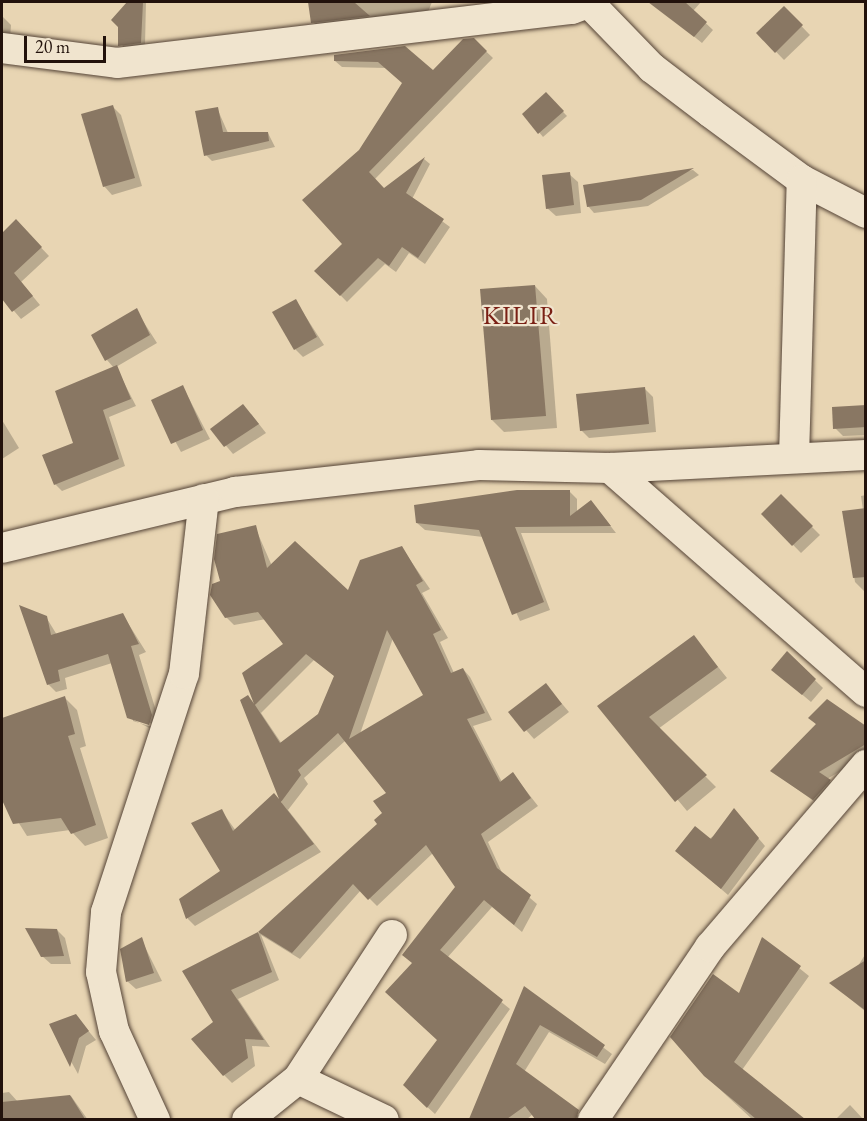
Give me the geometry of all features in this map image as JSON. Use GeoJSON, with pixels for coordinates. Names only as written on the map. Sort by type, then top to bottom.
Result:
{"type":"FeatureCollection","features":[{"type":"Feature","properties":{"kind":"street"},"geometry":{"type":"LineString","coordinates":[[2,48],[117,63],[572,9],[590,2],[652,68],[802,180],[866,213]]}},
{"type":"Feature","properties":{"kind":"street"},"geometry":{"type":"LineString","coordinates":[[794,458],[802,180]]}},
{"type":"Feature","properties":{"kind":"street"},"geometry":{"type":"LineString","coordinates":[[2,548],[204,500],[479,465],[610,468],[866,454]]}},
{"type":"Feature","properties":{"kind":"street"},"geometry":{"type":"LineString","coordinates":[[610,468],[866,692]]}},
{"type":"Feature","properties":{"kind":"street"},"geometry":{"type":"LineString","coordinates":[[155,1119],[114,1031],[101,972],[106,912],[184,674],[204,500]]}},
{"type":"Feature","properties":{"kind":"street"},"geometry":{"type":"LineString","coordinates":[[593,1119],[710,947],[866,765]]}},
{"type":"Feature","properties":{"kind":"street"},"geometry":{"type":"LineString","coordinates":[[247,1119],[298,1079],[392,935]]}},
{"type":"Feature","properties":{"kind":"street"},"geometry":{"type":"LineString","coordinates":[[298,1079],[384,1119]]}},
{"type":"Feature","properties":{"kind":"building"},"geometry":{"type":"Polygon","coordinates":[[[127,2],[143,2],[141,43],[118,46],[118,27],[111,20],[127,2]]]}},
{"type":"Feature","properties":{"kind":"building"},"geometry":{"type":"Polygon","coordinates":[[[308,2],[354,2],[370,16],[311,23],[308,2]]]}},
{"type":"Feature","properties":{"kind":"building"},"geometry":{"type":"Polygon","coordinates":[[[648,2],[685,2],[707,22],[694,37],[648,2]]]}},
{"type":"Feature","properties":{"kind":"building"},"geometry":{"type":"Polygon","coordinates":[[[784,6],[803,25],[775,53],[756,33],[784,6]]]}},
{"type":"Feature","properties":{"kind":"building"},"geometry":{"type":"Polygon","coordinates":[[[474,38],[487,51],[369,172],[384,188],[425,157],[406,193],[444,219],[418,258],[402,247],[389,266],[378,258],[340,296],[314,271],[342,244],[302,200],[359,150],[402,83],[378,62],[334,61],[334,55],[405,46],[433,70],[463,39],[474,38]]]}},
{"type":"Feature","properties":{"kind":"building"},"geometry":{"type":"Polygon","coordinates":[[[546,92],[564,111],[538,134],[522,114],[546,92]]]}},
{"type":"Feature","properties":{"kind":"building"},"geometry":{"type":"Polygon","coordinates":[[[113,105],[135,178],[103,187],[81,114],[113,105]]]}},
{"type":"Feature","properties":{"kind":"building"},"geometry":{"type":"Polygon","coordinates":[[[218,107],[223,132],[268,132],[269,141],[204,156],[195,111],[218,107]]]}},
{"type":"Feature","properties":{"kind":"building"},"geometry":{"type":"Polygon","coordinates":[[[694,168],[641,200],[587,207],[583,185],[694,168]]]}},
{"type":"Feature","properties":{"kind":"building"},"geometry":{"type":"Polygon","coordinates":[[[570,172],[574,205],[546,209],[542,175],[570,172]]]}},
{"type":"Feature","properties":{"kind":"building"},"geometry":{"type":"Polygon","coordinates":[[[16,219],[42,247],[14,273],[33,296],[12,312],[2,299],[2,233],[16,219]]]}},
{"type":"Feature","properties":{"kind":"building"},"geometry":{"type":"Polygon","coordinates":[[[535,285],[546,416],[491,420],[480,289],[535,285]]]}},
{"type":"Feature","properties":{"kind":"building"},"geometry":{"type":"Polygon","coordinates":[[[296,299],[317,337],[294,350],[272,312],[296,299]]]}},
{"type":"Feature","properties":{"kind":"building"},"geometry":{"type":"Polygon","coordinates":[[[137,308],[150,335],[105,361],[91,335],[137,308]]]}},
{"type":"Feature","properties":{"kind":"building"},"geometry":{"type":"Polygon","coordinates":[[[117,365],[131,399],[103,410],[119,459],[54,485],[42,455],[73,443],[55,391],[117,365]]]}},
{"type":"Feature","properties":{"kind":"building"},"geometry":{"type":"Polygon","coordinates":[[[183,385],[203,430],[171,444],[151,400],[183,385]]]}},
{"type":"Feature","properties":{"kind":"building"},"geometry":{"type":"Polygon","coordinates":[[[645,387],[649,424],[580,431],[576,394],[645,387]]]}},
{"type":"Feature","properties":{"kind":"building"},"geometry":{"type":"Polygon","coordinates":[[[243,404],[259,424],[224,447],[210,429],[243,404]]]}},
{"type":"Feature","properties":{"kind":"building"},"geometry":{"type":"Polygon","coordinates":[[[866,405],[866,427],[833,429],[832,407],[866,405]]]}},
{"type":"Feature","properties":{"kind":"building"},"geometry":{"type":"Polygon","coordinates":[[[517,490],[570,490],[570,516],[591,500],[611,526],[515,527],[544,602],[512,615],[479,530],[416,523],[414,505],[517,490]]]}},
{"type":"Feature","properties":{"kind":"building"},"geometry":{"type":"Polygon","coordinates":[[[781,494],[813,526],[792,546],[761,514],[781,494]]]}},
{"type":"Feature","properties":{"kind":"building"},"geometry":{"type":"Polygon","coordinates":[[[866,508],[866,577],[853,578],[842,511],[866,508]]]}},
{"type":"Feature","properties":{"kind":"building"},"geometry":{"type":"Polygon","coordinates":[[[256,525],[267,568],[295,541],[348,590],[360,560],[402,546],[423,581],[416,585],[441,630],[433,634],[451,673],[463,668],[485,713],[467,719],[500,782],[513,772],[531,798],[481,834],[497,868],[531,895],[514,925],[484,900],[440,950],[503,1000],[427,1108],[403,1085],[437,1040],[385,992],[412,963],[402,955],[455,887],[426,845],[368,900],[353,884],[292,953],[258,932],[377,824],[374,820],[382,813],[373,801],[386,793],[338,733],[298,770],[301,775],[281,802],[314,844],[186,919],[179,899],[220,871],[191,823],[222,809],[233,831],[274,793],[279,799],[240,700],[248,695],[254,704],[242,673],[283,644],[258,612],[225,618],[210,595],[212,584],[220,581],[214,559],[217,534],[256,525]],[[387,630],[349,739],[423,695],[387,630]],[[306,654],[255,705],[280,743],[318,714],[334,676],[306,654]]]}},
{"type":"Feature","properties":{"kind":"building"},"geometry":{"type":"Polygon","coordinates":[[[19,605],[47,616],[51,635],[123,613],[139,644],[131,646],[152,715],[149,725],[127,718],[108,654],[58,670],[60,681],[47,685],[19,605]]]}},
{"type":"Feature","properties":{"kind":"building"},"geometry":{"type":"Polygon","coordinates":[[[694,635],[718,667],[649,717],[707,775],[675,802],[597,706],[694,635]]]}},
{"type":"Feature","properties":{"kind":"building"},"geometry":{"type":"Polygon","coordinates":[[[787,651],[816,679],[802,695],[771,670],[787,651]]]}},
{"type":"Feature","properties":{"kind":"building"},"geometry":{"type":"Polygon","coordinates":[[[546,683],[562,704],[524,732],[508,712],[546,683]]]}},
{"type":"Feature","properties":{"kind":"building"},"geometry":{"type":"Polygon","coordinates":[[[65,696],[75,734],[68,736],[96,825],[71,834],[61,818],[13,824],[2,800],[2,718],[65,696]]]}},
{"type":"Feature","properties":{"kind":"building"},"geometry":{"type":"Polygon","coordinates":[[[827,699],[866,726],[866,744],[819,772],[831,780],[813,800],[770,771],[816,724],[808,718],[827,699]]]}},
{"type":"Feature","properties":{"kind":"building"},"geometry":{"type":"Polygon","coordinates":[[[734,808],[759,838],[721,889],[675,851],[695,826],[711,839],[734,808]]]}},
{"type":"Feature","properties":{"kind":"building"},"geometry":{"type":"Polygon","coordinates":[[[25,928],[57,929],[64,956],[41,957],[25,928]]]}},
{"type":"Feature","properties":{"kind":"building"},"geometry":{"type":"Polygon","coordinates":[[[258,932],[272,972],[231,990],[264,1040],[245,1039],[248,1058],[223,1076],[191,1039],[213,1022],[182,971],[258,932]]]}},
{"type":"Feature","properties":{"kind":"building"},"geometry":{"type":"Polygon","coordinates":[[[142,937],[154,973],[126,982],[120,949],[142,937]]]}},
{"type":"Feature","properties":{"kind":"building"},"geometry":{"type":"Polygon","coordinates":[[[762,937],[801,966],[734,1062],[805,1119],[756,1119],[704,1076],[670,1037],[713,974],[739,993],[762,937]]]}},
{"type":"Feature","properties":{"kind":"building"},"geometry":{"type":"Polygon","coordinates":[[[866,960],[866,1011],[829,983],[866,960]]]}},
{"type":"Feature","properties":{"kind":"building"},"geometry":{"type":"Polygon","coordinates":[[[524,986],[605,1045],[597,1057],[540,1025],[516,1064],[579,1110],[576,1119],[535,1119],[525,1106],[507,1119],[469,1119],[524,986]]]}},
{"type":"Feature","properties":{"kind":"building"},"geometry":{"type":"Polygon","coordinates":[[[76,1014],[89,1031],[79,1038],[70,1067],[49,1024],[76,1014]]]}},
{"type":"Feature","properties":{"kind":"building"},"geometry":{"type":"Polygon","coordinates":[[[70,1095],[85,1119],[2,1119],[2,1102],[70,1095]]]}},
{"type":"Feature","properties":{"kind":"district","name":"KILIR"},"geometry":{"type":"Point","coordinates":[521,316]}}]}
